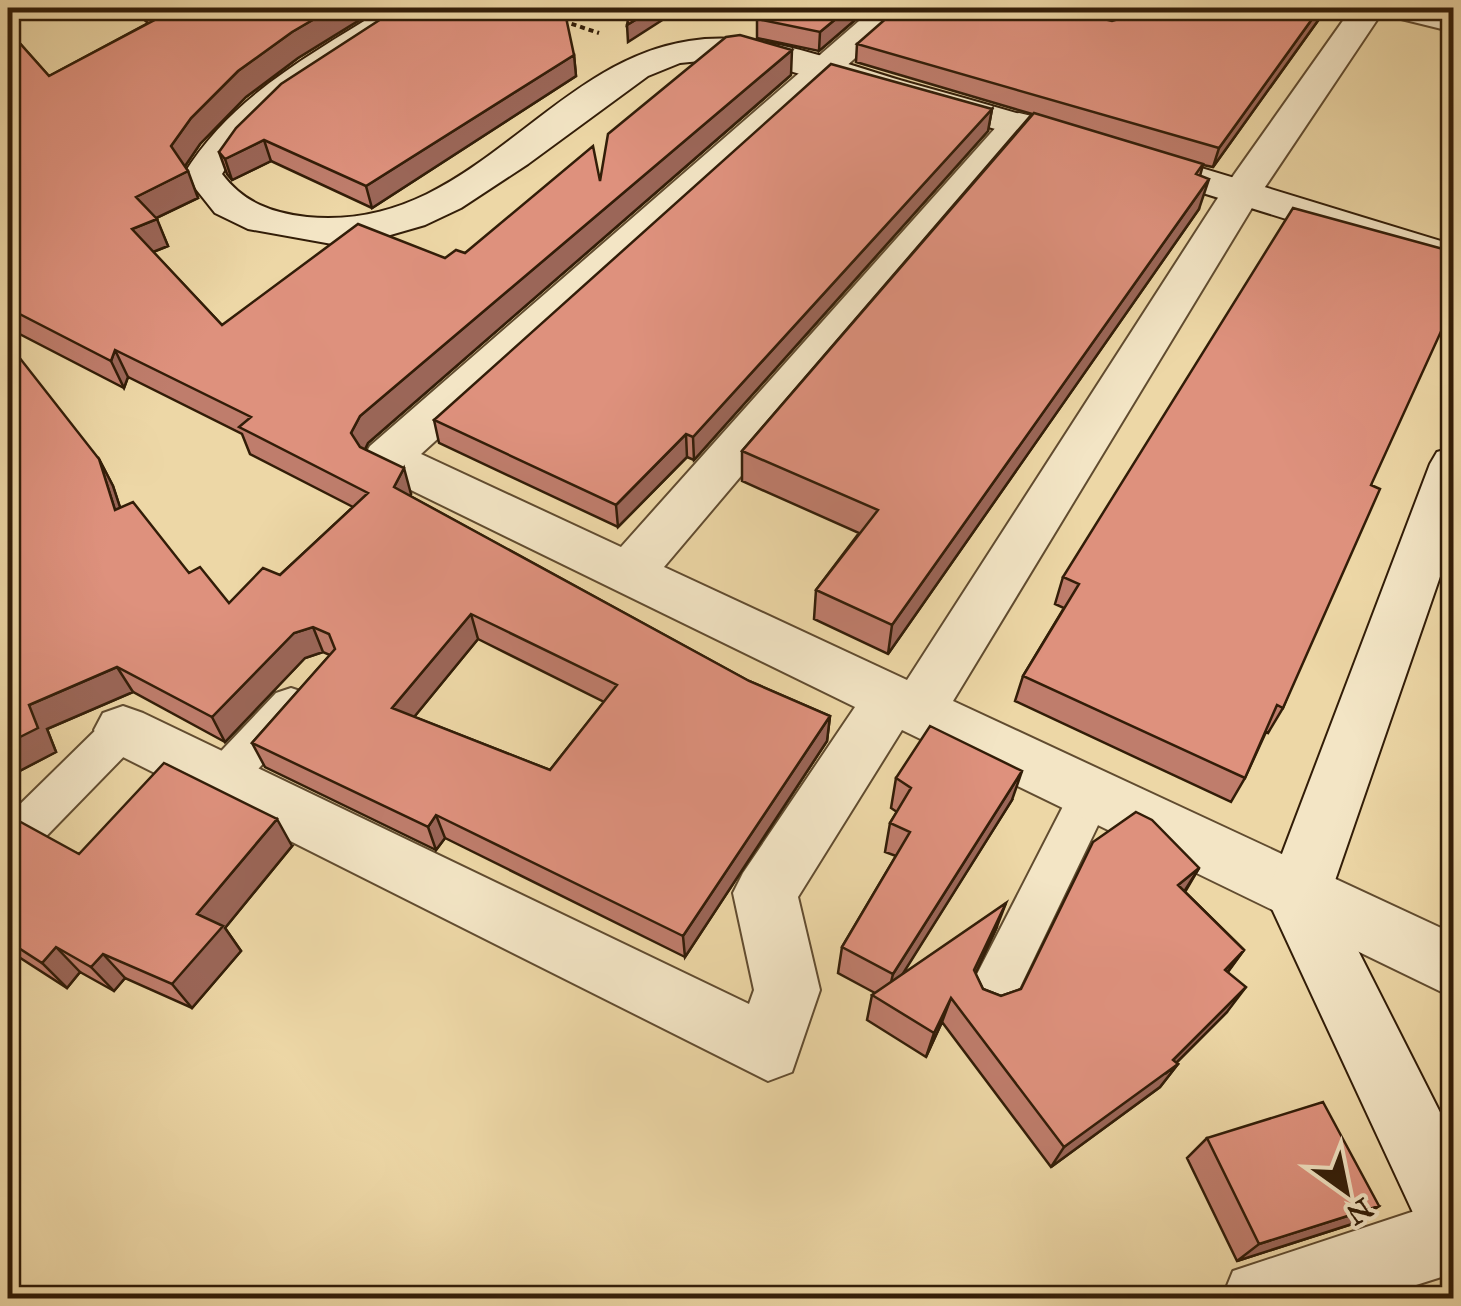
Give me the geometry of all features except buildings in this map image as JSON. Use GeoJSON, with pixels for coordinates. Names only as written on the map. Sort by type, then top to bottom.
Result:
{"type":"FeatureCollection","features":[{"type":"Feature","properties":{"kind":"street"},"geometry":{"type":"LineString","coordinates":[[407,8],[253,110],[212,152],[203,174],[222,202],[264,223],[303,230],[367,228],[406,218],[461,195],[631,70],[699,48],[741,47],[1019,124],[1454,259]]}},
{"type":"Feature","properties":{"kind":"street"},"geometry":{"type":"LineString","coordinates":[[893,8],[822,67],[387,458],[1298,896],[1454,967]]}},
{"type":"Feature","properties":{"kind":"street"},"geometry":{"type":"LineString","coordinates":[[1037,8],[1107,26],[1123,8]]}},
{"type":"Feature","properties":{"kind":"street"},"geometry":{"type":"LineString","coordinates":[[123,730],[768,1048],[786,990],[765,893],[905,704],[1241,193],[1368,8]]}},
{"type":"Feature","properties":{"kind":"street"},"geometry":{"type":"LineString","coordinates":[[1396,8],[1454,22]]}},
{"type":"Feature","properties":{"kind":"street"},"geometry":{"type":"LineString","coordinates":[[628,573],[1019,124]]}},
{"type":"Feature","properties":{"kind":"street"},"geometry":{"type":"LineString","coordinates":[[1454,464],[1298,896],[1454,1219]]}},
{"type":"Feature","properties":{"kind":"street"},"geometry":{"type":"LineString","coordinates":[[1260,1298],[1454,1235]]}},
{"type":"Feature","properties":{"kind":"lane"},"geometry":{"type":"LineString","coordinates":[[222,779],[322,672]]}},
{"type":"Feature","properties":{"kind":"lane"},"geometry":{"type":"LineString","coordinates":[[8,846],[123,730]]}},
{"type":"Feature","properties":{"kind":"lane"},"geometry":{"type":"LineString","coordinates":[[992,994],[1091,794]]}},
{"type":"Feature","properties":{"kind":"path"},"geometry":{"type":"LineString","coordinates":[[557,20],[669,55]]}}]}
